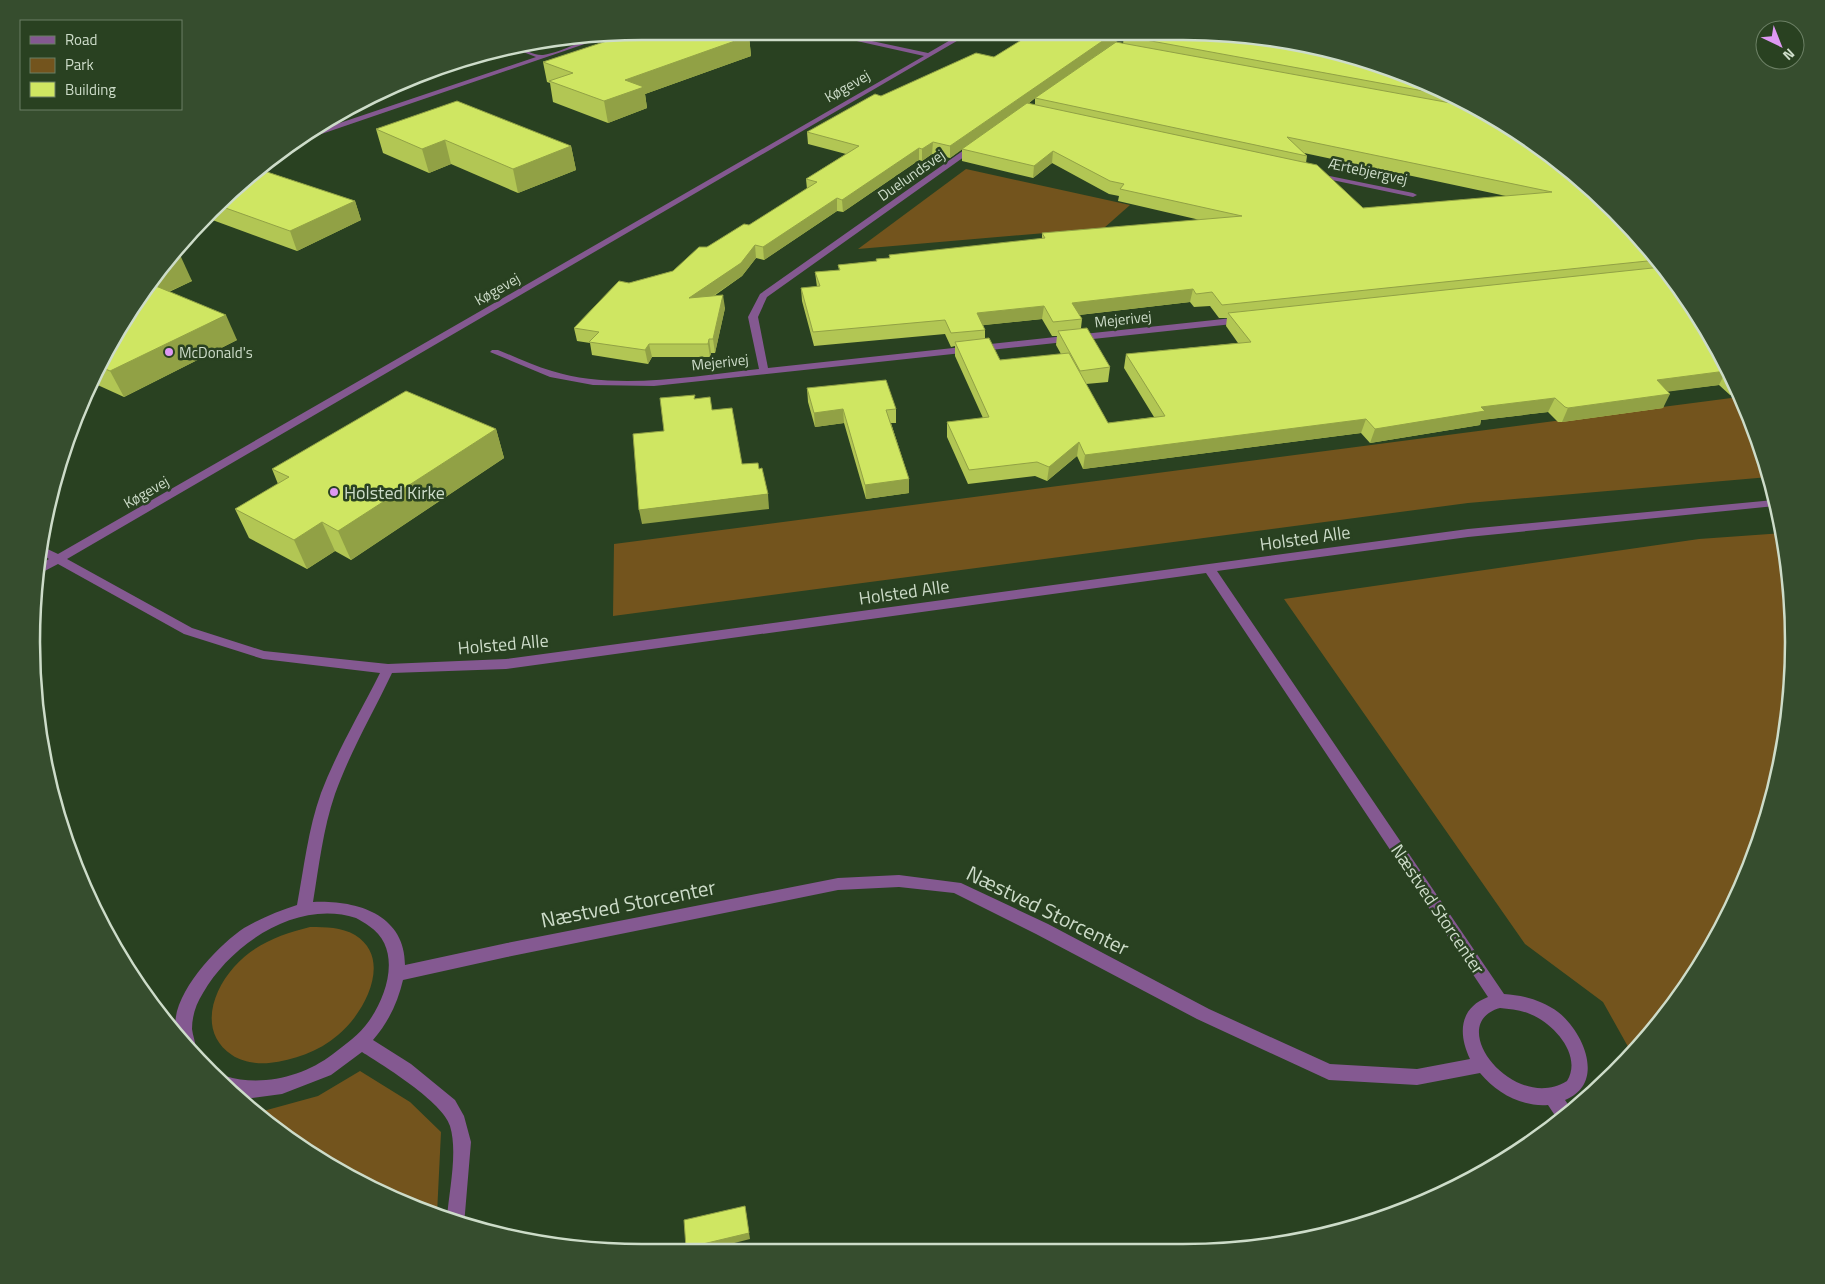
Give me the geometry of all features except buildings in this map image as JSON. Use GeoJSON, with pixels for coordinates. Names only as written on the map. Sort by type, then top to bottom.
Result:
{"type":"FeatureCollection","features":[{"type":"Feature","properties":{"kind":"street"},"geometry":{"type":"LineString","coordinates":[[857,40],[928,55]]}},
{"type":"Feature","properties":{"kind":"street","name":"Køgevej"},"geometry":{"type":"LineString","coordinates":[[45,567],[955,40]]}},
{"type":"Feature","properties":{"kind":"street"},"geometry":{"type":"LineString","coordinates":[[328,129],[584,43]]}},
{"type":"Feature","properties":{"kind":"street"},"geometry":{"type":"LineString","coordinates":[[527,52],[542,57]]}},
{"type":"Feature","properties":{"kind":"street","name":"Duelundsvej"},"geometry":{"type":"LineString","coordinates":[[764,372],[753,317],[764,296],[978,145]]}},
{"type":"Feature","properties":{"kind":"street","name":"Ærtebjergvej"},"geometry":{"type":"LineString","coordinates":[[1309,173],[1413,195]]}},
{"type":"Feature","properties":{"kind":"street","name":"Mejerivej"},"geometry":{"type":"LineString","coordinates":[[495,352],[550,374],[593,382],[654,383],[1248,320]]}},
{"type":"Feature","properties":{"kind":"street","name":"Holsted Alle"},"geometry":{"type":"LineString","coordinates":[[47,553],[188,630],[263,655],[388,669],[506,664],[1468,534],[1680,510],[1768,504]]}},
{"type":"Feature","properties":{"kind":"street","name":"Næstved Storcenter"},"geometry":{"type":"LineString","coordinates":[[1209,568],[1500,1001]]}},
{"type":"Feature","properties":{"kind":"street"},"geometry":{"type":"LineString","coordinates":[[304,910],[319,824],[328,794],[351,742],[388,669]]}},
{"type":"Feature","properties":{"kind":"street","name":"Næstved Storcenter"},"geometry":{"type":"LineString","coordinates":[[398,974],[838,884],[899,881],[956,887],[1203,1014],[1329,1072],[1417,1078],[1482,1065]]}},
{"type":"Feature","properties":{"kind":"street"},"geometry":{"type":"LineString","coordinates":[[186,1035],[184,1025],[193,993],[213,963],[240,938],[271,920],[304,910],[335,908],[362,913],[383,927],[395,948],[398,974],[392,996],[380,1020],[361,1042],[332,1065],[298,1081],[264,1089],[237,1087]]}},
{"type":"Feature","properties":{"kind":"street"},"geometry":{"type":"LineString","coordinates":[[1500,1001],[1517,1001],[1536,1008],[1553,1018],[1568,1032],[1577,1048],[1581,1065],[1578,1080],[1568,1091],[1553,1097],[1535,1097],[1515,1091],[1497,1080],[1482,1065],[1472,1044],[1470,1036],[1471,1023],[1477,1012],[1487,1005],[1500,1001]]}},
{"type":"Feature","properties":{"kind":"street"},"geometry":{"type":"LineString","coordinates":[[361,1042],[405,1070],[449,1106],[458,1122],[462,1142],[457,1214]]}},
{"type":"Feature","properties":{"kind":"street"},"geometry":{"type":"LineString","coordinates":[[1553,1097],[1562,1110]]}},
{"type":"Feature","properties":{"kind":"green space"},"geometry":{"type":"Polygon","coordinates":[[[966,169],[1130,205],[1104,228],[858,249],[966,169]]]}},
{"type":"Feature","properties":{"kind":"green space"},"geometry":{"type":"Polygon","coordinates":[[[1733,398],[1753,448],[1762,478],[1468,503],[613,616],[614,544],[1733,398]]]}},
{"type":"Feature","properties":{"kind":"green space"},"geometry":{"type":"Polygon","coordinates":[[[1775,534],[1784,603],[1784,681],[1780,721],[1764,798],[1753,836],[1723,908],[1684,976],[1661,1008],[1628,1047],[1603,1002],[1525,944],[1284,599],[1699,539],[1775,534]]]}},
{"type":"Feature","properties":{"kind":"green space"},"geometry":{"type":"Polygon","coordinates":[[[310,927],[328,927],[344,930],[355,935],[367,945],[372,958],[374,972],[371,986],[357,1014],[348,1026],[330,1041],[314,1051],[288,1060],[260,1063],[250,1062],[232,1055],[215,1036],[212,1024],[215,1000],[226,977],[242,959],[259,946],[289,933],[310,927]]]}},
{"type":"Feature","properties":{"kind":"green space"},"geometry":{"type":"Polygon","coordinates":[[[360,1071],[410,1102],[441,1132],[437,1208],[376,1182],[341,1163],[308,1143],[264,1111],[318,1096],[360,1071]]]}},
{"type":"Feature","properties":{"kind":"place","name":"McDonald's"},"geometry":{"type":"Point","coordinates":[169,352]}},
{"type":"Feature","properties":{"kind":"place","name":"Holsted Kirke"},"geometry":{"type":"Point","coordinates":[334,492]}}]}
